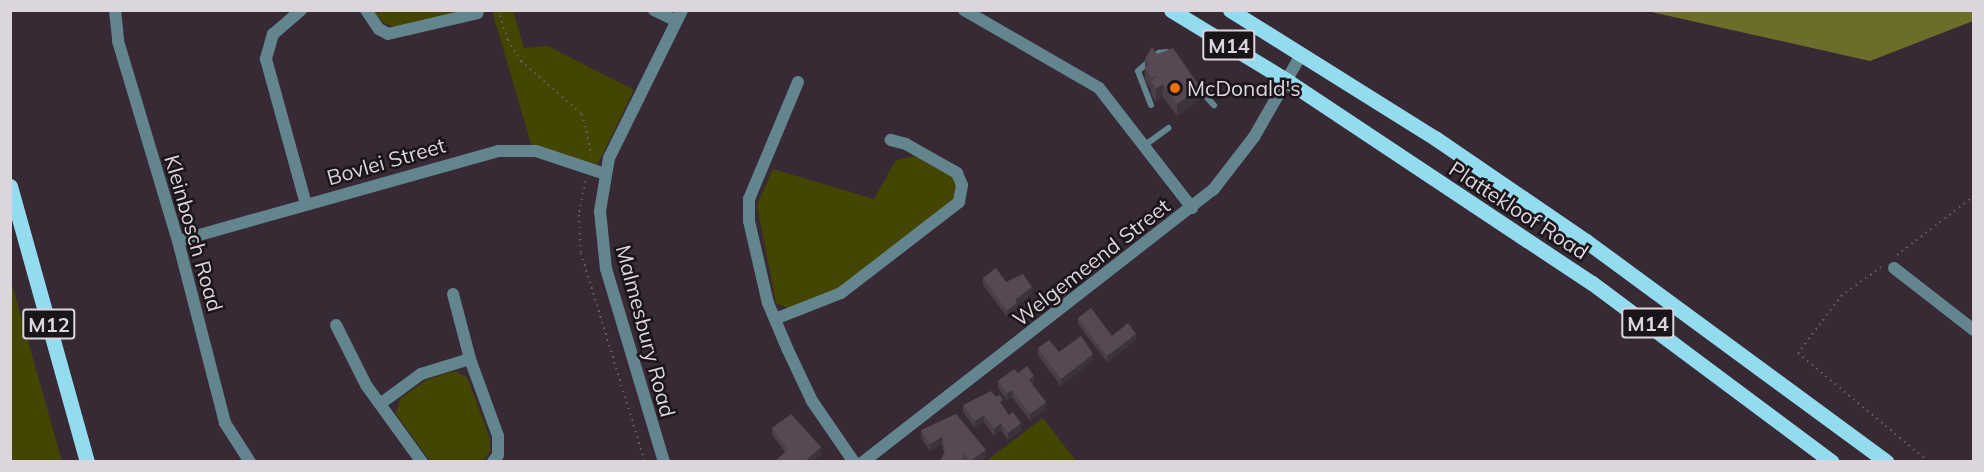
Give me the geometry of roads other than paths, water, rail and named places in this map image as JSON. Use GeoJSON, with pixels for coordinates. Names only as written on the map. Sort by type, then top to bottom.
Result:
{"type":"FeatureCollection","features":[{"type":"Feature","properties":{"kind":"main road","name":"Plattekloof Road"},"geometry":{"type":"LineString","coordinates":[[1171,10],[1286,80],[1592,283],[1832,462]]}},
{"type":"Feature","properties":{"kind":"main road","name":"Plattekloof Road"},"geometry":{"type":"LineString","coordinates":[[1230,10],[1435,138],[1586,241],[1887,462]]}},
{"type":"Feature","properties":{"kind":"main road","name":"M12"},"geometry":{"type":"LineString","coordinates":[[10,186],[87,462]]}},
{"type":"Feature","properties":{"kind":"street","name":"Kleinbosch Road"},"geometry":{"type":"LineString","coordinates":[[115,10],[118,41],[177,241],[225,423],[250,462]]}},
{"type":"Feature","properties":{"kind":"street"},"geometry":{"type":"LineString","coordinates":[[301,10],[273,34],[266,59],[306,204]]}},
{"type":"Feature","properties":{"kind":"street"},"geometry":{"type":"LineString","coordinates":[[366,10],[379,29],[388,34],[478,13]]}},
{"type":"Feature","properties":{"kind":"street"},"geometry":{"type":"LineString","coordinates":[[654,10],[679,16]]}},
{"type":"Feature","properties":{"kind":"street"},"geometry":{"type":"LineString","coordinates":[[964,10],[1099,88],[1192,208]]}},
{"type":"Feature","properties":{"kind":"street","name":"Malmesbury Road"},"geometry":{"type":"LineString","coordinates":[[664,462],[606,269],[600,211],[605,174],[679,16]]}},
{"type":"Feature","properties":{"kind":"street","name":"Welgemeend Street"},"geometry":{"type":"LineString","coordinates":[[863,462],[1192,208],[1231,170],[1301,55]]}},
{"type":"Feature","properties":{"kind":"street"},"geometry":{"type":"LineString","coordinates":[[798,82],[748,210],[775,319],[812,401],[854,462]]}},
{"type":"Feature","properties":{"kind":"street"},"geometry":{"type":"LineString","coordinates":[[775,319],[841,293],[958,202],[962,185],[957,173],[906,144],[891,140]]}},
{"type":"Feature","properties":{"kind":"street","name":"Bovlei Street"},"geometry":{"type":"LineString","coordinates":[[177,241],[510,149],[548,154],[605,174]]}},
{"type":"Feature","properties":{"kind":"street"},"geometry":{"type":"LineString","coordinates":[[1894,268],[1974,330]]}},
{"type":"Feature","properties":{"kind":"street"},"geometry":{"type":"LineString","coordinates":[[453,294],[470,359],[498,436],[498,455],[493,462]]}},
{"type":"Feature","properties":{"kind":"street"},"geometry":{"type":"LineString","coordinates":[[336,325],[345,349],[380,404],[422,462]]}},
{"type":"Feature","properties":{"kind":"street"},"geometry":{"type":"LineString","coordinates":[[380,404],[421,375],[470,359]]}},
{"type":"Feature","properties":{"kind":"lane"},"geometry":{"type":"LineString","coordinates":[[1151,105],[1138,71],[1159,53],[1173,57]]}},
{"type":"Feature","properties":{"kind":"lane"},"geometry":{"type":"LineString","coordinates":[[1191,80],[1214,105]]}},
{"type":"Feature","properties":{"kind":"lane"},"geometry":{"type":"LineString","coordinates":[[1145,145],[1168,128]]}},
{"type":"Feature","properties":{"kind":"place","name":"McDonald's"},"geometry":{"type":"Point","coordinates":[1175,88]}}]}
